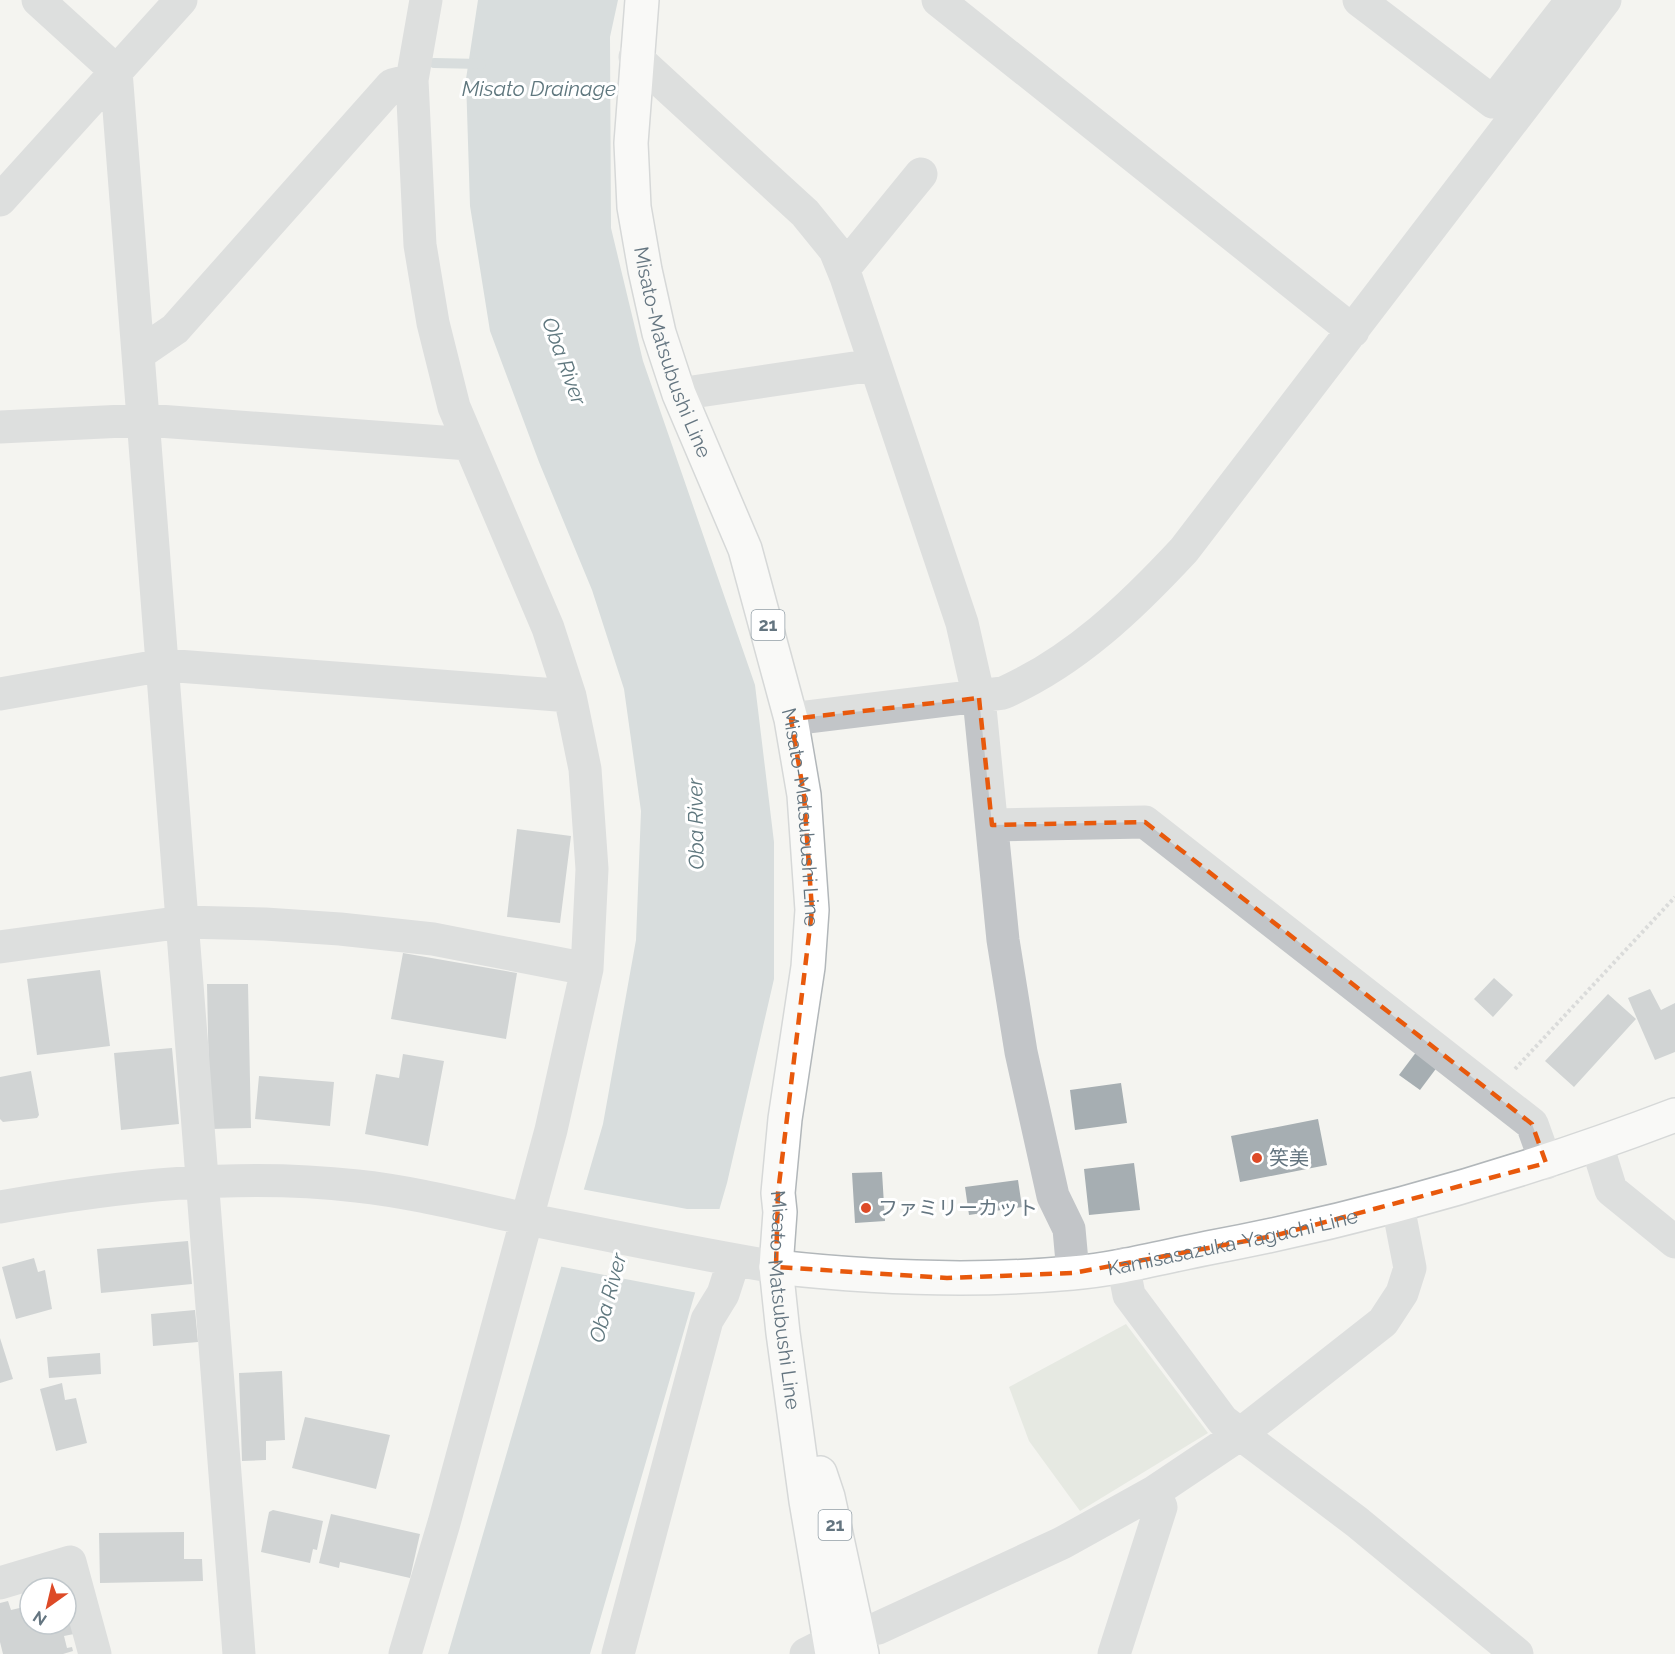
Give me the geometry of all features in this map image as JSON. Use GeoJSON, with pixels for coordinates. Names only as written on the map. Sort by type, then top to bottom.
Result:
{"type":"FeatureCollection","features":[{"type":"Feature","properties":{"kind":"main road","name":"Misato-Matsubushi Line"},"geometry":{"type":"LineString","coordinates":[[642,0],[635,57],[631,143],[634,207],[659,333],[679,394],[745,549],[792,719],[804,795],[812,910],[808,967],[785,1119],[778,1193],[780,1212],[776,1267],[783,1333],[794,1400],[828,1497],[837,1647]]}},
{"type":"Feature","properties":{"kind":"main road","name":"Kamisasazuka-Yaguchi Line"},"geometry":{"type":"LineString","coordinates":[[776,1267],[852,1276],[947,1278],[1073,1273],[1273,1236],[1398,1206],[1546,1163],[1675,1115]]}},
{"type":"Feature","properties":{"kind":"street"},"geometry":{"type":"LineString","coordinates":[[38,0],[116,71],[140,353],[239,1654]]}},
{"type":"Feature","properties":{"kind":"street"},"geometry":{"type":"LineString","coordinates":[[0,200],[181,0]]}},
{"type":"Feature","properties":{"kind":"street"},"geometry":{"type":"LineString","coordinates":[[405,1654],[533,1220],[587,969],[592,869],[585,769],[570,696],[548,628],[454,407],[433,323],[420,245],[412,80],[426,0]]}},
{"type":"Feature","properties":{"kind":"street"},"geometry":{"type":"LineString","coordinates":[[938,0],[1353,331]]}},
{"type":"Feature","properties":{"kind":"street"},"geometry":{"type":"LineString","coordinates":[[1359,0],[1493,102],[1538,64],[1605,0]]}},
{"type":"Feature","properties":{"kind":"street"},"geometry":{"type":"LineString","coordinates":[[792,719],[979,698],[1003,693],[1029,682],[1088,642],[1134,603],[1184,550],[1353,331],[1538,64],[1572,0]]}},
{"type":"Feature","properties":{"kind":"street"},"geometry":{"type":"LineString","coordinates":[[635,57],[805,213],[835,250],[842,267],[962,623],[979,698],[1003,940],[1021,1052],[1053,1196],[1069,1228],[1073,1273]]}},
{"type":"Feature","properties":{"kind":"street"},"geometry":{"type":"LineString","coordinates":[[140,353],[175,329],[392,85],[412,80]]}},
{"type":"Feature","properties":{"kind":"street"},"geometry":{"type":"LineString","coordinates":[[842,267],[850,261],[921,174]]}},
{"type":"Feature","properties":{"kind":"street"},"geometry":{"type":"LineString","coordinates":[[679,394],[874,365]]}},
{"type":"Feature","properties":{"kind":"street"},"geometry":{"type":"LineString","coordinates":[[0,427],[145,420],[469,444]]}},
{"type":"Feature","properties":{"kind":"street"},"geometry":{"type":"LineString","coordinates":[[0,694],[164,665],[570,696]]}},
{"type":"Feature","properties":{"kind":"street"},"geometry":{"type":"LineString","coordinates":[[992,825],[1145,822],[1532,1124],[1546,1163]]}},
{"type":"Feature","properties":{"kind":"street"},"geometry":{"type":"LineString","coordinates":[[0,947],[183,922],[340,929],[433,939],[587,969]]}},
{"type":"Feature","properties":{"kind":"street"},"geometry":{"type":"LineString","coordinates":[[1597,1145],[1611,1190],[1675,1242]]}},
{"type":"Feature","properties":{"kind":"street"},"geometry":{"type":"LineString","coordinates":[[0,1207],[81,1193],[202,1181],[282,1181],[357,1186],[725,1259],[776,1267]]}},
{"type":"Feature","properties":{"kind":"street"},"geometry":{"type":"LineString","coordinates":[[837,1647],[1062,1543],[1154,1492],[1239,1435],[1383,1322],[1402,1293],[1410,1268],[1398,1206]]}},
{"type":"Feature","properties":{"kind":"street"},"geometry":{"type":"LineString","coordinates":[[618,1654],[707,1320],[723,1293],[725,1259]]}},
{"type":"Feature","properties":{"kind":"street"},"geometry":{"type":"LineString","coordinates":[[1123,1264],[1129,1295],[1133,1302],[1223,1421],[1357,1522],[1517,1654]]}},
{"type":"Feature","properties":{"kind":"street"},"geometry":{"type":"LineString","coordinates":[[1114,1654],[1161,1508],[1154,1492]]}},
{"type":"Feature","properties":{"kind":"street"},"geometry":{"type":"LineString","coordinates":[[0,1583],[70,1562],[94,1654]]}},
{"type":"Feature","properties":{"kind":"path"},"geometry":{"type":"LineString","coordinates":[[1492,1093],[1675,897]]}},
{"type":"Feature","properties":{"kind":"highlighted area"},"geometry":{"type":"Polygon","coordinates":[[[979,698],[992,825],[1145,822],[1532,1124],[1546,1163],[1273,1236],[1073,1273],[947,1278],[776,1267],[778,1193],[812,910],[804,795],[791,719],[979,698]]]}},
{"type":"Feature","properties":{"kind":"shaded area"},"geometry":{"type":"Polygon","coordinates":[[[1126,1324],[1208,1433],[1080,1511],[1029,1441],[1009,1387],[1126,1324]]]}},
{"type":"Feature","properties":{"kind":"water","name":"Misato Drainage"},"geometry":{"type":"Polygon","coordinates":[[[478,0],[618,0],[610,37],[611,228],[643,361],[755,685],[774,842],[774,979],[727,1183],[590,1654],[448,1654],[603,1124],[636,940],[641,811],[624,689],[592,590],[539,462],[490,331],[470,206],[466,79],[478,0]]]}},
{"type":"Feature","properties":{"kind":"pier"},"geometry":{"type":"Polygon","coordinates":[[[581,1189],[687,1209],[722,1209],[698,1293],[558,1266],[581,1189]]]}},
{"type":"Feature","properties":{"kind":"building"},"geometry":{"type":"Polygon","coordinates":[[[517,829],[571,836],[560,923],[507,917],[517,829]]]}},
{"type":"Feature","properties":{"kind":"building"},"geometry":{"type":"Polygon","coordinates":[[[403,953],[517,973],[506,1039],[391,1019],[403,953]]]}},
{"type":"Feature","properties":{"kind":"building"},"geometry":{"type":"Polygon","coordinates":[[[100,970],[110,1046],[37,1055],[27,979],[100,970]]]}},
{"type":"Feature","properties":{"kind":"building"},"geometry":{"type":"Polygon","coordinates":[[[1494,978],[1513,995],[1493,1017],[1474,999],[1494,978]]]}},
{"type":"Feature","properties":{"kind":"building"},"geometry":{"type":"Polygon","coordinates":[[[207,984],[248,984],[251,1128],[210,1129],[207,984]]]}},
{"type":"Feature","properties":{"kind":"building"},"geometry":{"type":"Polygon","coordinates":[[[1650,989],[1661,1010],[1675,1003],[1675,1052],[1655,1060],[1628,998],[1650,989]]]}},
{"type":"Feature","properties":{"kind":"building"},"geometry":{"type":"Polygon","coordinates":[[[1608,994],[1636,1019],[1574,1087],[1545,1061],[1608,994]]]}},
{"type":"Feature","properties":{"kind":"building"},"geometry":{"type":"Polygon","coordinates":[[[172,1048],[179,1124],[121,1130],[114,1053],[172,1048]]]}},
{"type":"Feature","properties":{"kind":"building"},"geometry":{"type":"Polygon","coordinates":[[[1417,1051],[1438,1066],[1420,1090],[1399,1075],[1417,1051]]]}},
{"type":"Feature","properties":{"kind":"building"},"geometry":{"type":"Polygon","coordinates":[[[403,1054],[444,1061],[428,1146],[365,1134],[376,1074],[399,1078],[403,1054]]]}},
{"type":"Feature","properties":{"kind":"building"},"geometry":{"type":"Polygon","coordinates":[[[31,1071],[39,1115],[37,1118],[3,1122],[0,1119],[0,1077],[31,1071]]]}},
{"type":"Feature","properties":{"kind":"building"},"geometry":{"type":"Polygon","coordinates":[[[259,1076],[334,1082],[330,1126],[255,1119],[259,1076]]]}},
{"type":"Feature","properties":{"kind":"building"},"geometry":{"type":"Polygon","coordinates":[[[1121,1083],[1127,1123],[1075,1130],[1070,1090],[1121,1083]]]}},
{"type":"Feature","properties":{"kind":"building"},"geometry":{"type":"Polygon","coordinates":[[[1318,1119],[1327,1165],[1240,1182],[1231,1136],[1318,1119]]]}},
{"type":"Feature","properties":{"kind":"building"},"geometry":{"type":"Polygon","coordinates":[[[1134,1163],[1140,1210],[1089,1215],[1084,1169],[1134,1163]]]}},
{"type":"Feature","properties":{"kind":"building"},"geometry":{"type":"Polygon","coordinates":[[[882,1172],[885,1221],[855,1223],[852,1173],[882,1172]]]}},
{"type":"Feature","properties":{"kind":"building"},"geometry":{"type":"Polygon","coordinates":[[[1018,1180],[1022,1207],[969,1215],[965,1187],[1018,1180]]]}},
{"type":"Feature","properties":{"kind":"building"},"geometry":{"type":"Polygon","coordinates":[[[188,1241],[192,1284],[101,1293],[97,1249],[188,1241]]]}},
{"type":"Feature","properties":{"kind":"building"},"geometry":{"type":"Polygon","coordinates":[[[34,1258],[38,1272],[45,1270],[52,1309],[16,1319],[2,1267],[34,1258]]]}},
{"type":"Feature","properties":{"kind":"building"},"geometry":{"type":"Polygon","coordinates":[[[195,1310],[198,1342],[153,1346],[151,1314],[195,1310]]]}},
{"type":"Feature","properties":{"kind":"building"},"geometry":{"type":"Polygon","coordinates":[[[0,1338],[13,1379],[0,1383],[0,1338]]]}},
{"type":"Feature","properties":{"kind":"building"},"geometry":{"type":"Polygon","coordinates":[[[100,1353],[101,1374],[49,1378],[47,1357],[100,1353]]]}},
{"type":"Feature","properties":{"kind":"building"},"geometry":{"type":"Polygon","coordinates":[[[282,1371],[285,1440],[266,1441],[266,1460],[242,1461],[239,1373],[282,1371]]]}},
{"type":"Feature","properties":{"kind":"building"},"geometry":{"type":"Polygon","coordinates":[[[62,1383],[65,1400],[76,1398],[87,1443],[56,1451],[40,1389],[62,1383]]]}},
{"type":"Feature","properties":{"kind":"building"},"geometry":{"type":"Polygon","coordinates":[[[305,1417],[390,1435],[376,1489],[292,1468],[305,1417]]]}},
{"type":"Feature","properties":{"kind":"building"},"geometry":{"type":"Polygon","coordinates":[[[273,1510],[323,1521],[317,1550],[313,1549],[310,1563],[261,1552],[269,1512],[273,1510]]]}},
{"type":"Feature","properties":{"kind":"building"},"geometry":{"type":"Polygon","coordinates":[[[331,1514],[420,1534],[410,1578],[340,1562],[339,1568],[319,1563],[331,1514]]]}},
{"type":"Feature","properties":{"kind":"building"},"geometry":{"type":"Polygon","coordinates":[[[184,1532],[184,1559],[202,1559],[203,1581],[100,1583],[99,1533],[184,1532]]]}},
{"type":"Feature","properties":{"kind":"building"},"geometry":{"type":"Polygon","coordinates":[[[8,1601],[11,1610],[18,1608],[18,1636],[64,1636],[67,1648],[72,1647],[73,1651],[63,1654],[3,1654],[0,1642],[0,1603],[8,1601]]]}},
{"type":"Feature","properties":{"kind":"waterway"},"geometry":{"type":"LineString","coordinates":[[434,63],[481,64]]}},
{"type":"Feature","properties":{"kind":"place","name":"笑美"},"geometry":{"type":"Point","coordinates":[1257,1158]}},
{"type":"Feature","properties":{"kind":"place","name":"ファミリーカット"},"geometry":{"type":"Point","coordinates":[866,1208]}},
{"type":"Feature","properties":{"kind":"water label","name":"Oba River"},"geometry":{"type":"Point","coordinates":[564,361]}},
{"type":"Feature","properties":{"kind":"water label","name":"Oba River"},"geometry":{"type":"Point","coordinates":[696,824]}},
{"type":"Feature","properties":{"kind":"water label","name":"Oba River"},"geometry":{"type":"Point","coordinates":[608,1298]}}]}
